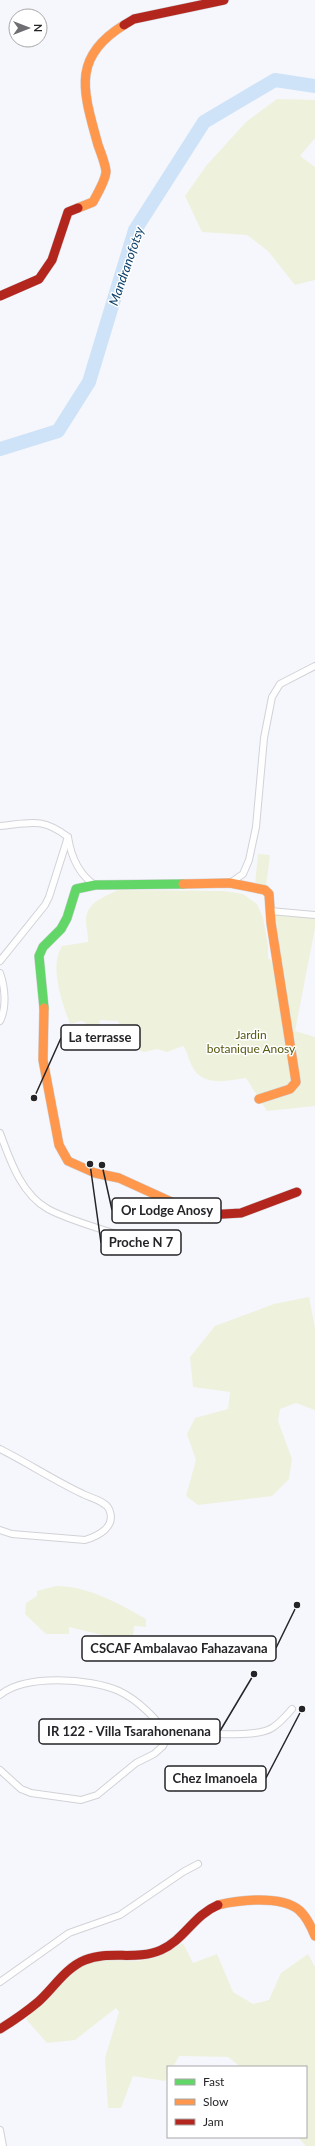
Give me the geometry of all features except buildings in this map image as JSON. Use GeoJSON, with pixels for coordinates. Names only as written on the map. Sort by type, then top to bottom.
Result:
{"type":"FeatureCollection","features":[{"type":"Feature","properties":{"kind":"street"},"geometry":{"type":"LineString","coordinates":[[0,296],[39,280],[52,260],[68,212],[93,202],[106,172],[85,98],[86,68],[93,50],[109,34],[134,19],[224,0]]}},
{"type":"Feature","properties":{"kind":"street"},"geometry":{"type":"LineString","coordinates":[[230,883],[243,874],[250,860],[256,827],[264,738],[272,698],[280,684],[315,666]]}},
{"type":"Feature","properties":{"kind":"street"},"geometry":{"type":"LineString","coordinates":[[0,826],[38,822],[54,826],[68,837],[71,856],[86,879],[96,885]]}},
{"type":"Feature","properties":{"kind":"street"},"geometry":{"type":"LineString","coordinates":[[0,962],[47,901],[68,837]]}},
{"type":"Feature","properties":{"kind":"street"},"geometry":{"type":"LineString","coordinates":[[259,1099],[290,1089],[296,1082],[270,911],[269,894],[266,890],[230,883],[96,885],[76,889],[67,918],[61,929],[43,947],[39,956],[44,1000],[43,1060],[57,1138],[68,1161],[95,1173],[119,1178],[198,1214],[213,1216],[242,1213],[297,1192]]}},
{"type":"Feature","properties":{"kind":"street"},"geometry":{"type":"LineString","coordinates":[[270,911],[315,915]]}},
{"type":"Feature","properties":{"kind":"street"},"geometry":{"type":"LineString","coordinates":[[0,973],[4,985],[4,997],[0,1021]]}},
{"type":"Feature","properties":{"kind":"street"},"geometry":{"type":"LineString","coordinates":[[0,1133],[18,1178],[35,1199],[47,1209],[125,1238]]}},
{"type":"Feature","properties":{"kind":"street"},"geometry":{"type":"LineString","coordinates":[[0,1449],[82,1494],[104,1503],[109,1509],[111,1516],[109,1524],[104,1531],[95,1537],[85,1540],[12,1534],[0,1530]]}},
{"type":"Feature","properties":{"kind":"street"},"geometry":{"type":"LineString","coordinates":[[0,1695],[16,1686],[35,1682],[65,1681],[107,1686],[120,1692],[136,1703],[160,1724],[168,1736]]}},
{"type":"Feature","properties":{"kind":"street"},"geometry":{"type":"LineString","coordinates":[[168,1736],[235,1734],[263,1731],[271,1729],[284,1719],[292,1709]]}},
{"type":"Feature","properties":{"kind":"street"},"geometry":{"type":"LineString","coordinates":[[0,1770],[21,1789],[31,1794],[81,1800],[97,1796],[136,1762],[154,1754],[163,1746],[168,1736]]}},
{"type":"Feature","properties":{"kind":"street"},"geometry":{"type":"LineString","coordinates":[[0,1982],[69,1933],[120,1914],[183,1872],[198,1864]]}},
{"type":"Feature","properties":{"kind":"street"},"geometry":{"type":"LineString","coordinates":[[0,2029],[38,2002],[77,1965],[86,1959],[140,1956],[153,1953],[172,1944],[208,1909],[220,1904],[241,1901],[269,1901],[285,1903],[302,1913],[310,1923],[315,1936]]}},
{"type":"Feature","properties":{"kind":"street"},"geometry":{"type":"LineString","coordinates":[[0,2130],[3,2146]]}},
{"type":"Feature","properties":{"kind":"green space"},"geometry":{"type":"Polygon","coordinates":[[[277,99],[315,100],[315,138],[300,156],[315,167],[315,280],[295,285],[268,251],[247,235],[202,232],[185,196],[206,166],[246,122],[277,99]]]}},
{"type":"Feature","properties":{"kind":"green space"},"geometry":{"type":"Polygon","coordinates":[[[258,854],[270,855],[266,886],[255,885],[258,854]]]}},
{"type":"Feature","properties":{"kind":"green space","name":"Jardin botanique Anosy"},"geometry":{"type":"Polygon","coordinates":[[[118,890],[224,891],[243,894],[257,904],[263,918],[268,945],[268,958],[278,967],[273,912],[315,918],[315,928],[295,1031],[315,1037],[315,1106],[267,1111],[246,1078],[216,1081],[208,1080],[196,1073],[183,1046],[167,1052],[157,1049],[144,1052],[139,1050],[136,1042],[123,1030],[118,1021],[100,1020],[97,1034],[89,1032],[85,1022],[81,1021],[70,1024],[58,985],[58,954],[62,946],[88,942],[86,916],[88,911],[96,902],[118,890]]]}},
{"type":"Feature","properties":{"kind":"green space"},"geometry":{"type":"Polygon","coordinates":[[[309,1297],[315,1328],[315,1410],[296,1403],[280,1409],[278,1421],[292,1459],[289,1479],[272,1496],[198,1505],[186,1496],[196,1460],[187,1434],[195,1418],[228,1409],[230,1392],[193,1387],[190,1357],[215,1326],[274,1304],[309,1297]]]}},
{"type":"Feature","properties":{"kind":"green space"},"geometry":{"type":"Polygon","coordinates":[[[56,1586],[80,1589],[102,1596],[146,1619],[146,1627],[134,1626],[133,1637],[119,1639],[69,1627],[69,1634],[46,1634],[25,1614],[26,1603],[37,1596],[37,1591],[56,1586]]]}},
{"type":"Feature","properties":{"kind":"green space"},"geometry":{"type":"Polygon","coordinates":[[[40,1722],[73,1729],[70,1743],[37,1737],[40,1722]]]}},
{"type":"Feature","properties":{"kind":"green space"},"geometry":{"type":"Polygon","coordinates":[[[183,1943],[193,1963],[217,1954],[233,1992],[253,2004],[269,2000],[281,1973],[308,1954],[315,1967],[315,2146],[306,2146],[299,2138],[307,2138],[307,2066],[240,2066],[228,2057],[179,2056],[174,2066],[167,2066],[167,2077],[165,2081],[133,2076],[121,2108],[108,2108],[105,2058],[119,2012],[116,2008],[75,2040],[47,2043],[26,2019],[80,1964],[97,1960],[139,1961],[162,1955],[183,1943]]]}},
{"type":"Feature","properties":{"kind":"waterway","name":"Mandranofotsy"},"geometry":{"type":"LineString","coordinates":[[0,449],[58,431],[89,382],[135,230],[204,122],[275,80],[315,86]]}},
{"type":"Feature","properties":{"kind":"traffic: fast"},"geometry":{"type":"LineString","coordinates":[[44,1008],[39,956],[43,947],[61,929],[67,918],[76,889],[95,885],[183,884]]}},
{"type":"Feature","properties":{"kind":"traffic: slow"},"geometry":{"type":"LineString","coordinates":[[78,208],[93,202],[106,175],[104,161],[98,145],[86,93],[88,64],[95,50],[107,37],[124,25]]}},
{"type":"Feature","properties":{"kind":"traffic: slow"},"geometry":{"type":"LineString","coordinates":[[183,884],[230,883],[265,890],[269,894],[271,923],[296,1082],[290,1089],[259,1099]]}},
{"type":"Feature","properties":{"kind":"traffic: slow"},"geometry":{"type":"LineString","coordinates":[[44,1008],[43,1060],[59,1145],[68,1161],[95,1173],[119,1178],[198,1214],[207,1215]]}},
{"type":"Feature","properties":{"kind":"traffic: slow"},"geometry":{"type":"LineString","coordinates":[[218,1905],[248,1900],[282,1902],[291,1905],[302,1913],[315,1936]]}},
{"type":"Feature","properties":{"kind":"traffic: jam"},"geometry":{"type":"LineString","coordinates":[[124,25],[134,19],[224,0]]}},
{"type":"Feature","properties":{"kind":"traffic: jam"},"geometry":{"type":"LineString","coordinates":[[0,296],[39,279],[52,260],[68,212],[78,208]]}},
{"type":"Feature","properties":{"kind":"traffic: jam"},"geometry":{"type":"LineString","coordinates":[[207,1215],[241,1213],[297,1192]]}},
{"type":"Feature","properties":{"kind":"traffic: jam"},"geometry":{"type":"LineString","coordinates":[[0,2029],[38,2002],[65,1973],[85,1960],[104,1956],[142,1955],[161,1950],[169,1946],[202,1915],[218,1905]]}},
{"type":"Feature","properties":{"kind":"place","name":"La terrasse"},"geometry":{"type":"Point","coordinates":[34,1098]}},
{"type":"Feature","properties":{"kind":"place","name":"Proche N 7"},"geometry":{"type":"Point","coordinates":[90,1164]}},
{"type":"Feature","properties":{"kind":"place","name":"Or Lodge Anosy"},"geometry":{"type":"Point","coordinates":[102,1165]}},
{"type":"Feature","properties":{"kind":"place","name":"CSCAF Ambalavao Fahazavana"},"geometry":{"type":"Point","coordinates":[297,1605]}},
{"type":"Feature","properties":{"kind":"place","name":"IR 122 - Villa Tsarahonenana"},"geometry":{"type":"Point","coordinates":[254,1674]}},
{"type":"Feature","properties":{"kind":"place","name":"Chez Imanoela"},"geometry":{"type":"Point","coordinates":[302,1709]}}]}
